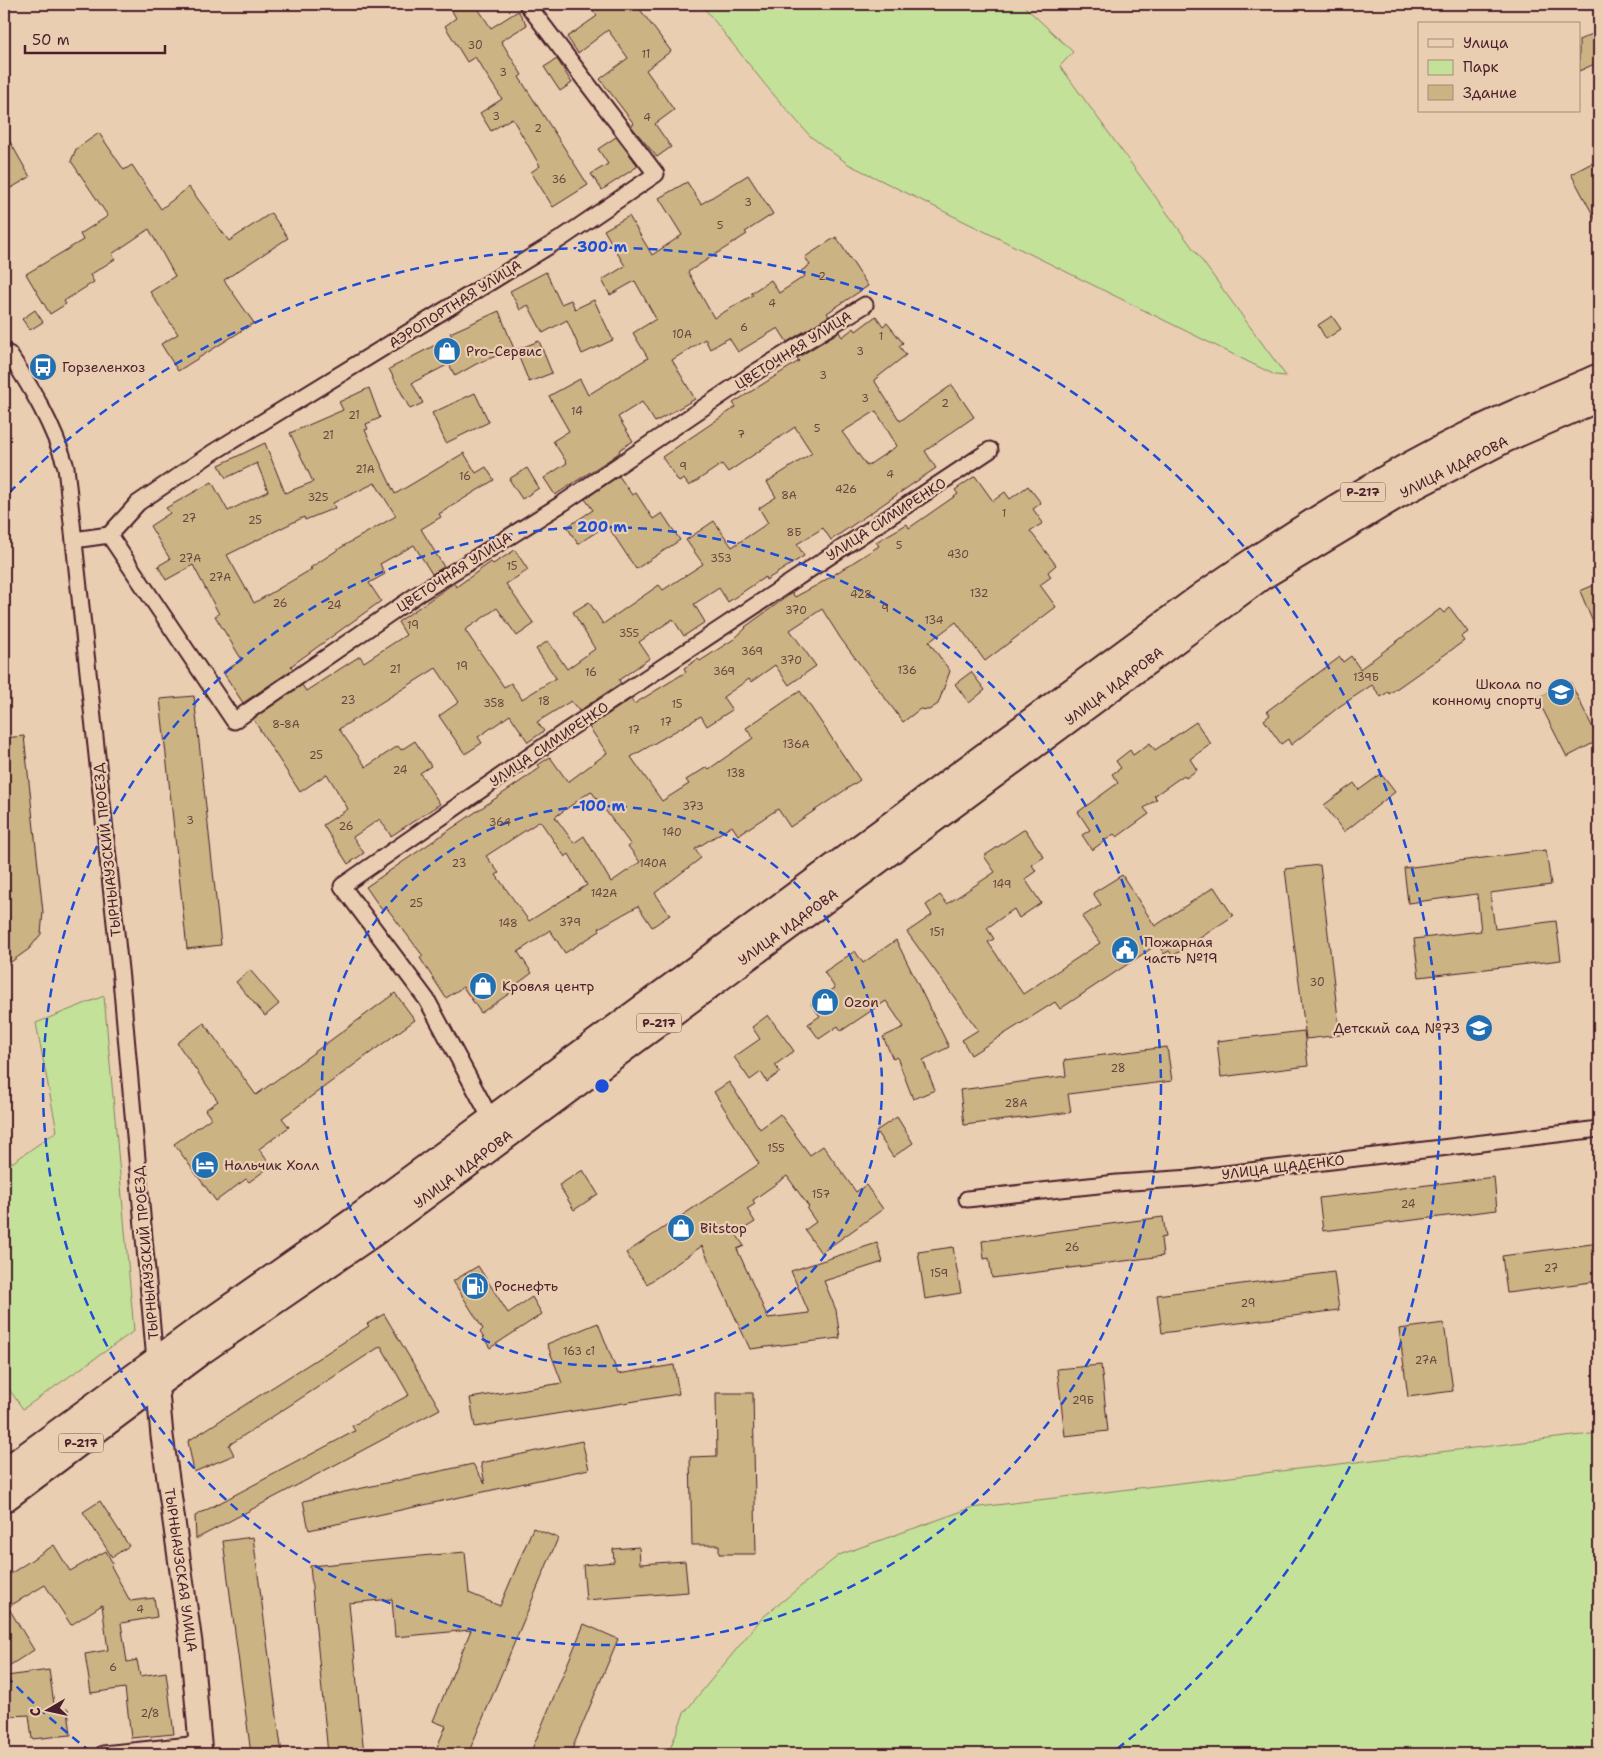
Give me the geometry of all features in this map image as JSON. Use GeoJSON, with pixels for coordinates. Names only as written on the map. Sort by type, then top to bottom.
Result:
{"type":"FeatureCollection","features":[{"type":"Feature","properties":{"kind":"main road","name":"УЛИЦА ИДАРОВА"},"geometry":{"type":"LineString","coordinates":[[4,1471],[491,1119],[1143,637],[1294,532],[1473,432],[1599,376]]}},
{"type":"Feature","properties":{"kind":"main road","name":"УЛИЦА ИДАРОВА"},"geometry":{"type":"LineString","coordinates":[[4,1500],[203,1351],[391,1222],[1261,578],[1399,495],[1505,440],[1599,399]]}},
{"type":"Feature","properties":{"kind":"street","name":"АЭРОПОРТНАЯ УЛИЦА"},"geometry":{"type":"LineString","coordinates":[[109,535],[138,504],[212,453],[562,238],[656,174],[528,4]]}},
{"type":"Feature","properties":{"kind":"street","name":"ЦВЕТОЧНАЯ УЛИЦА"},"geometry":{"type":"LineString","coordinates":[[109,535],[234,721],[415,596],[563,503],[754,373],[865,305]]}},
{"type":"Feature","properties":{"kind":"street","name":"ТЫРНЫАУЗСКИЙ ПРОЕЗД"},"geometry":{"type":"LineString","coordinates":[[10,354],[35,393],[66,467],[121,979],[156,1361]]}},
{"type":"Feature","properties":{"kind":"street","name":"УЛИЦА СИМИРЕНКО"},"geometry":{"type":"LineString","coordinates":[[491,1119],[428,1000],[342,886],[566,731],[990,450]]}},
{"type":"Feature","properties":{"kind":"street"},"geometry":{"type":"LineString","coordinates":[[74,540],[109,535]]}},
{"type":"Feature","properties":{"kind":"street","name":"УЛИЦА ЩАДЕНКО"},"geometry":{"type":"LineString","coordinates":[[967,1200],[1117,1183],[1191,1178],[1599,1129]]}},
{"type":"Feature","properties":{"kind":"street","name":"ТЫРНЫАУЗСКАЯ УЛИЦА"},"geometry":{"type":"LineString","coordinates":[[156,1361],[162,1436],[191,1643],[200,1749]]}},
{"type":"Feature","properties":{"kind":"street"},"geometry":{"type":"LineString","coordinates":[[103,1754],[200,1749]]}},
{"type":"Feature","properties":{"kind":"green space"},"geometry":{"type":"Polygon","coordinates":[[[701,4],[1022,4],[1073,52],[1060,66],[1286,376],[1275,375],[848,164],[810,136],[767,87],[701,4]]]}},
{"type":"Feature","properties":{"kind":"green space"},"geometry":{"type":"Polygon","coordinates":[[[104,996],[134,1331],[23,1409],[4,1382],[4,1147],[12,1163],[57,1131],[36,1023],[104,996]]]}},
{"type":"Feature","properties":{"kind":"green space"},"geometry":{"type":"Polygon","coordinates":[[[1599,1433],[1599,1754],[668,1754],[684,1713],[762,1618],[839,1555],[971,1508],[1599,1433]]]}},
{"type":"Feature","properties":{"kind":"building"},"geometry":{"type":"Polygon","coordinates":[[[448,4],[475,4],[491,28],[518,11],[527,25],[501,41],[522,75],[519,77],[588,185],[553,207],[531,172],[540,166],[512,118],[491,131],[480,113],[502,99],[475,57],[467,62],[445,26],[456,18],[448,4]]]}},
{"type":"Feature","properties":{"kind":"building"},"geometry":{"type":"Polygon","coordinates":[[[588,4],[636,4],[671,51],[646,70],[674,110],[655,124],[671,147],[657,157],[631,126],[634,124],[600,79],[628,58],[608,30],[578,53],[567,37],[597,16],[588,4]]]}},
{"type":"Feature","properties":{"kind":"building"},"geometry":{"type":"Polygon","coordinates":[[[1599,31],[1599,62],[1580,71],[1580,40],[1599,31]]]}},
{"type":"Feature","properties":{"kind":"building"},"geometry":{"type":"Polygon","coordinates":[[[557,59],[572,83],[560,91],[544,67],[557,59]]]}},
{"type":"Feature","properties":{"kind":"building"},"geometry":{"type":"Polygon","coordinates":[[[4,131],[30,177],[4,192],[4,131]]]}},
{"type":"Feature","properties":{"kind":"building"},"geometry":{"type":"Polygon","coordinates":[[[99,133],[124,170],[132,165],[161,209],[189,187],[229,241],[271,213],[288,238],[224,280],[254,323],[178,371],[161,344],[178,334],[150,292],[175,276],[149,229],[112,254],[115,259],[90,275],[94,282],[64,301],[66,304],[50,314],[26,274],[83,240],[80,234],[108,216],[71,161],[76,149],[99,133]]]}},
{"type":"Feature","properties":{"kind":"building"},"geometry":{"type":"Polygon","coordinates":[[[616,137],[638,166],[602,190],[591,174],[608,164],[598,149],[616,137]]]}},
{"type":"Feature","properties":{"kind":"building"},"geometry":{"type":"Polygon","coordinates":[[[1592,163],[1599,176],[1599,226],[1571,174],[1592,163]]]}},
{"type":"Feature","properties":{"kind":"building"},"geometry":{"type":"Polygon","coordinates":[[[748,175],[773,214],[745,232],[747,234],[688,272],[714,318],[753,295],[751,293],[771,280],[779,293],[805,276],[801,271],[810,265],[805,257],[836,237],[868,286],[827,313],[829,316],[787,342],[778,328],[738,352],[729,338],[710,349],[705,339],[672,360],[695,399],[655,422],[642,402],[618,417],[633,441],[619,450],[620,452],[609,460],[555,495],[544,478],[567,463],[553,441],[569,431],[549,396],[580,379],[588,395],[648,358],[633,333],[656,319],[635,281],[610,295],[602,280],[625,266],[604,230],[629,216],[652,255],[682,235],[659,198],[687,182],[701,204],[748,175]]]}},
{"type":"Feature","properties":{"kind":"building"},"geometry":{"type":"Polygon","coordinates":[[[546,272],[561,304],[571,300],[575,309],[594,300],[613,340],[582,354],[567,320],[543,333],[528,305],[520,310],[510,291],[546,272]]]}},
{"type":"Feature","properties":{"kind":"building"},"geometry":{"type":"Polygon","coordinates":[[[35,310],[43,322],[30,330],[22,319],[35,310]]]}},
{"type":"Feature","properties":{"kind":"building"},"geometry":{"type":"Polygon","coordinates":[[[499,311],[514,349],[478,363],[455,376],[449,364],[412,383],[423,403],[410,409],[389,369],[452,336],[450,333],[499,311]]]}},
{"type":"Feature","properties":{"kind":"building"},"geometry":{"type":"Polygon","coordinates":[[[876,316],[883,326],[887,323],[903,343],[899,346],[906,355],[874,380],[900,421],[952,385],[974,417],[925,451],[936,468],[831,540],[823,528],[797,544],[804,556],[766,580],[765,577],[728,602],[719,588],[694,604],[705,622],[684,636],[673,619],[639,642],[650,658],[619,680],[621,683],[579,711],[571,701],[537,722],[544,731],[528,742],[510,715],[478,737],[482,743],[465,754],[439,716],[459,702],[436,668],[339,729],[366,767],[398,746],[401,750],[415,741],[431,766],[420,773],[440,804],[391,836],[380,819],[353,837],[364,853],[348,864],[323,825],[348,809],[327,774],[300,792],[253,719],[302,685],[306,691],[360,656],[364,662],[406,635],[398,622],[454,583],[456,587],[491,562],[493,564],[515,550],[528,570],[506,584],[534,624],[517,636],[497,608],[465,630],[504,687],[511,683],[522,699],[556,678],[536,649],[548,641],[567,669],[595,649],[573,612],[589,602],[603,624],[659,585],[663,590],[703,564],[686,540],[714,521],[732,547],[768,523],[759,508],[776,497],[767,482],[812,453],[795,427],[728,472],[722,464],[689,486],[684,479],[679,482],[662,457],[736,407],[733,403],[799,361],[797,358],[839,332],[842,337],[854,328],[856,331],[876,316]],[[876,411],[842,432],[867,466],[897,446],[876,411]]]}},
{"type":"Feature","properties":{"kind":"building"},"geometry":{"type":"Polygon","coordinates":[[[1332,316],[1341,329],[1326,339],[1318,325],[1332,316]]]}},
{"type":"Feature","properties":{"kind":"building"},"geometry":{"type":"Polygon","coordinates":[[[539,341],[552,373],[529,382],[516,350],[539,341]]]}},
{"type":"Feature","properties":{"kind":"building"},"geometry":{"type":"Polygon","coordinates":[[[369,388],[380,418],[366,424],[368,429],[365,430],[395,494],[464,453],[476,473],[486,467],[494,480],[439,514],[441,517],[421,529],[444,567],[432,574],[414,545],[380,564],[385,574],[369,583],[381,601],[291,666],[293,669],[243,703],[223,672],[242,660],[215,616],[219,614],[193,565],[166,580],[158,566],[170,559],[150,526],[170,513],[166,508],[212,482],[228,511],[268,491],[257,463],[226,478],[219,465],[265,443],[285,493],[313,482],[290,433],[343,410],[339,402],[369,388]],[[375,483],[333,503],[335,508],[305,520],[304,517],[227,555],[254,603],[312,569],[310,568],[345,545],[396,516],[375,483]]]}},
{"type":"Feature","properties":{"kind":"building"},"geometry":{"type":"Polygon","coordinates":[[[475,393],[489,422],[446,443],[432,413],[475,393]]]}},
{"type":"Feature","properties":{"kind":"building"},"geometry":{"type":"Polygon","coordinates":[[[527,468],[539,488],[522,499],[509,479],[527,468]]]}},
{"type":"Feature","properties":{"kind":"building"},"geometry":{"type":"Polygon","coordinates":[[[619,476],[632,495],[636,493],[653,519],[662,513],[680,540],[636,569],[607,525],[578,544],[567,527],[593,510],[585,499],[619,476]]]}},
{"type":"Feature","properties":{"kind":"building"},"geometry":{"type":"Polygon","coordinates":[[[975,476],[993,501],[1005,492],[1010,499],[1028,486],[1041,503],[1033,509],[1043,523],[1030,531],[1056,565],[1048,572],[1051,577],[1040,585],[1056,607],[985,661],[956,622],[929,642],[950,671],[938,704],[929,710],[920,709],[903,722],[841,639],[822,609],[790,630],[816,666],[789,685],[775,665],[751,682],[749,679],[723,697],[732,710],[707,726],[701,716],[631,757],[662,801],[689,784],[686,780],[707,767],[709,769],[753,738],[746,728],[800,691],[860,780],[790,827],[778,809],[738,835],[732,826],[695,849],[701,858],[655,893],[670,915],[652,927],[638,906],[599,928],[600,931],[565,953],[550,930],[518,952],[532,973],[517,984],[519,987],[481,1013],[463,987],[446,998],[420,958],[423,956],[386,907],[382,910],[366,887],[540,768],[538,765],[550,757],[568,782],[607,753],[589,727],[631,699],[634,704],[686,672],[684,668],[698,659],[700,661],[734,639],[745,627],[792,593],[795,597],[819,584],[879,546],[876,542],[907,524],[909,528],[958,494],[955,490],[975,476]],[[591,791],[555,817],[574,843],[584,836],[611,882],[640,862],[628,846],[631,845],[591,791]],[[540,821],[486,856],[499,873],[496,875],[529,921],[587,885],[569,854],[565,857],[540,821]]]}},
{"type":"Feature","properties":{"kind":"building"},"geometry":{"type":"Polygon","coordinates":[[[1599,583],[1599,637],[1580,591],[1599,583]]]}},
{"type":"Feature","properties":{"kind":"building"},"geometry":{"type":"Polygon","coordinates":[[[1450,608],[1468,632],[1461,637],[1464,641],[1389,694],[1388,692],[1381,697],[1372,685],[1340,706],[1291,745],[1288,739],[1281,744],[1264,720],[1270,715],[1267,711],[1340,657],[1343,662],[1351,656],[1360,669],[1440,609],[1444,613],[1450,608]]]}},
{"type":"Feature","properties":{"kind":"building"},"geometry":{"type":"Polygon","coordinates":[[[971,672],[985,690],[969,703],[955,684],[971,672]]]}},
{"type":"Feature","properties":{"kind":"building"},"geometry":{"type":"Polygon","coordinates":[[[1570,682],[1599,740],[1567,757],[1537,698],[1570,682]]]}},
{"type":"Feature","properties":{"kind":"building"},"geometry":{"type":"Polygon","coordinates":[[[194,696],[221,945],[187,949],[160,699],[194,696]]]}},
{"type":"Feature","properties":{"kind":"building"},"geometry":{"type":"Polygon","coordinates":[[[1196,722],[1211,744],[1190,759],[1197,770],[1186,778],[1184,775],[1154,796],[1157,799],[1144,808],[1149,814],[1117,837],[1114,834],[1092,850],[1082,835],[1090,830],[1078,812],[1118,783],[1112,774],[1121,768],[1116,761],[1130,750],[1133,755],[1150,743],[1155,750],[1196,722]]]}},
{"type":"Feature","properties":{"kind":"building"},"geometry":{"type":"Polygon","coordinates":[[[24,736],[43,912],[41,934],[29,949],[4,967],[4,924],[9,920],[4,873],[4,738],[24,736]]]}},
{"type":"Feature","properties":{"kind":"building"},"geometry":{"type":"Polygon","coordinates":[[[1381,774],[1395,792],[1344,832],[1324,805],[1354,783],[1359,790],[1381,774]]]}},
{"type":"Feature","properties":{"kind":"building"},"geometry":{"type":"Polygon","coordinates":[[[1025,829],[1044,857],[1032,865],[1036,871],[1025,879],[1041,903],[1019,918],[1014,909],[987,928],[994,939],[988,942],[1023,994],[1100,943],[1082,917],[1101,905],[1093,893],[1122,875],[1155,926],[1214,887],[1233,916],[1173,956],[1169,951],[1164,954],[1158,944],[1060,1009],[1055,1002],[971,1055],[962,1040],[978,1030],[907,932],[932,915],[926,905],[940,895],[947,904],[995,872],[984,856],[1025,829]]]}},
{"type":"Feature","properties":{"kind":"building"},"geometry":{"type":"Polygon","coordinates":[[[1546,850],[1551,885],[1490,893],[1495,929],[1556,921],[1561,960],[1419,977],[1414,939],[1481,931],[1477,894],[1408,903],[1404,868],[1546,850]]]}},
{"type":"Feature","properties":{"kind":"building"},"geometry":{"type":"Polygon","coordinates":[[[1320,865],[1340,1035],[1306,1039],[1285,869],[1320,865]]]}},
{"type":"Feature","properties":{"kind":"building"},"geometry":{"type":"Polygon","coordinates":[[[896,940],[949,1047],[923,1060],[935,1090],[913,1099],[897,1057],[893,1059],[883,1037],[904,1027],[886,1001],[841,1031],[838,1026],[819,1039],[808,1024],[820,1016],[811,1004],[835,988],[824,972],[855,951],[863,963],[896,940]]]}},
{"type":"Feature","properties":{"kind":"building"},"geometry":{"type":"Polygon","coordinates":[[[250,970],[279,1004],[265,1016],[236,982],[250,970]]]}},
{"type":"Feature","properties":{"kind":"building"},"geometry":{"type":"Polygon","coordinates":[[[395,993],[415,1020],[282,1118],[289,1127],[259,1149],[271,1166],[249,1182],[246,1179],[216,1201],[174,1144],[211,1118],[205,1110],[218,1101],[177,1043],[204,1023],[256,1095],[395,993]]]}},
{"type":"Feature","properties":{"kind":"building"},"geometry":{"type":"Polygon","coordinates":[[[768,1015],[794,1051],[775,1065],[780,1072],[767,1082],[761,1072],[750,1080],[734,1057],[760,1039],[752,1027],[768,1015]]]}},
{"type":"Feature","properties":{"kind":"building"},"geometry":{"type":"Polygon","coordinates":[[[1304,1031],[1308,1066],[1221,1077],[1217,1041],[1304,1031]]]}},
{"type":"Feature","properties":{"kind":"building"},"geometry":{"type":"Polygon","coordinates":[[[1167,1047],[1172,1081],[1068,1094],[1071,1112],[964,1125],[960,1090],[1066,1076],[1064,1060],[1167,1047]]]}},
{"type":"Feature","properties":{"kind":"building"},"geometry":{"type":"Polygon","coordinates":[[[729,1082],[760,1129],[780,1114],[810,1155],[823,1146],[856,1192],[866,1185],[883,1209],[821,1253],[805,1230],[816,1222],[807,1209],[809,1207],[787,1176],[753,1200],[755,1204],[747,1209],[755,1222],[736,1234],[744,1246],[737,1249],[768,1318],[809,1313],[791,1271],[877,1243],[883,1262],[824,1281],[836,1310],[840,1338],[750,1349],[702,1246],[647,1284],[626,1253],[759,1164],[714,1092],[729,1082]]]}},
{"type":"Feature","properties":{"kind":"building"},"geometry":{"type":"Polygon","coordinates":[[[897,1117],[913,1143],[893,1157],[876,1131],[897,1117]]]}},
{"type":"Feature","properties":{"kind":"building"},"geometry":{"type":"Polygon","coordinates":[[[583,1170],[598,1194],[574,1210],[559,1185],[583,1170]]]}},
{"type":"Feature","properties":{"kind":"building"},"geometry":{"type":"Polygon","coordinates":[[[1494,1177],[1497,1210],[1323,1231],[1319,1198],[1494,1177]]]}},
{"type":"Feature","properties":{"kind":"building"},"geometry":{"type":"Polygon","coordinates":[[[1163,1217],[1166,1237],[1161,1238],[1163,1256],[992,1278],[989,1258],[984,1259],[982,1241],[1163,1217]]]}},
{"type":"Feature","properties":{"kind":"building"},"geometry":{"type":"Polygon","coordinates":[[[1599,1243],[1599,1281],[1507,1293],[1502,1256],[1599,1243]]]}},
{"type":"Feature","properties":{"kind":"building"},"geometry":{"type":"Polygon","coordinates":[[[953,1247],[961,1293],[925,1299],[918,1252],[953,1247]]]}},
{"type":"Feature","properties":{"kind":"building"},"geometry":{"type":"Polygon","coordinates":[[[478,1266],[508,1313],[532,1297],[542,1314],[490,1348],[480,1332],[483,1329],[453,1281],[478,1266]]]}},
{"type":"Feature","properties":{"kind":"building"},"geometry":{"type":"Polygon","coordinates":[[[1334,1272],[1339,1310],[1162,1333],[1157,1295],[1334,1272]]]}},
{"type":"Feature","properties":{"kind":"building"},"geometry":{"type":"Polygon","coordinates":[[[384,1314],[440,1409],[196,1539],[195,1516],[355,1431],[352,1426],[409,1395],[381,1346],[229,1445],[234,1455],[194,1472],[188,1441],[369,1326],[367,1324],[384,1314]]]}},
{"type":"Feature","properties":{"kind":"building"},"geometry":{"type":"Polygon","coordinates":[[[598,1323],[618,1374],[674,1365],[679,1394],[475,1427],[470,1398],[562,1383],[547,1344],[598,1323]]]}},
{"type":"Feature","properties":{"kind":"building"},"geometry":{"type":"Polygon","coordinates":[[[1444,1323],[1453,1391],[1408,1397],[1399,1329],[1444,1323]]]}},
{"type":"Feature","properties":{"kind":"building"},"geometry":{"type":"Polygon","coordinates":[[[1101,1365],[1108,1431],[1065,1436],[1057,1369],[1101,1365]]]}},
{"type":"Feature","properties":{"kind":"building"},"geometry":{"type":"Polygon","coordinates":[[[716,1393],[753,1393],[756,1554],[719,1554],[719,1545],[692,1545],[690,1457],[717,1456],[716,1393]]]}},
{"type":"Feature","properties":{"kind":"building"},"geometry":{"type":"Polygon","coordinates":[[[582,1441],[589,1469],[309,1530],[303,1501],[473,1464],[485,1484],[481,1463],[582,1441]]]}},
{"type":"Feature","properties":{"kind":"building"},"geometry":{"type":"Polygon","coordinates":[[[100,1501],[129,1546],[112,1557],[83,1512],[100,1501]]]}},
{"type":"Feature","properties":{"kind":"building"},"geometry":{"type":"Polygon","coordinates":[[[533,1528],[558,1538],[468,1754],[434,1754],[446,1726],[433,1721],[471,1630],[395,1637],[392,1599],[349,1603],[364,1754],[328,1754],[310,1566],[465,1552],[469,1593],[500,1606],[533,1528]]]}},
{"type":"Feature","properties":{"kind":"building"},"geometry":{"type":"Polygon","coordinates":[[[253,1537],[282,1754],[251,1754],[223,1541],[253,1537]]]}},
{"type":"Feature","properties":{"kind":"building"},"geometry":{"type":"Polygon","coordinates":[[[54,1545],[70,1571],[106,1551],[113,1564],[111,1566],[130,1601],[154,1598],[157,1617],[121,1623],[127,1662],[137,1660],[140,1676],[166,1672],[174,1734],[131,1738],[125,1688],[91,1693],[85,1654],[108,1650],[102,1605],[71,1625],[45,1585],[8,1607],[34,1650],[4,1669],[4,1578],[54,1545]]]}},
{"type":"Feature","properties":{"kind":"building"},"geometry":{"type":"Polygon","coordinates":[[[639,1547],[640,1564],[685,1561],[688,1592],[586,1600],[583,1565],[614,1562],[613,1549],[639,1547]]]}},
{"type":"Feature","properties":{"kind":"building"},"geometry":{"type":"Polygon","coordinates":[[[584,1624],[618,1639],[570,1754],[530,1754],[584,1624]]]}},
{"type":"Feature","properties":{"kind":"building"},"geometry":{"type":"Polygon","coordinates":[[[49,1670],[55,1711],[68,1709],[71,1735],[32,1739],[29,1715],[10,1716],[7,1676],[49,1670]]]}},
{"type":"Feature","properties":{"kind":"place","name":"Pro-Сервис"},"geometry":{"type":"Point","coordinates":[447,351]}},
{"type":"Feature","properties":{"kind":"place","name":"Горзеленхоз"},"geometry":{"type":"Point","coordinates":[43,367]}},
{"type":"Feature","properties":{"kind":"place","name":"Школа по конному спорту"},"geometry":{"type":"Point","coordinates":[1561,692]}},
{"type":"Feature","properties":{"kind":"place","name":"Пожарная часть №19"},"geometry":{"type":"Point","coordinates":[1125,950]}},
{"type":"Feature","properties":{"kind":"place","name":"Кровля центр"},"geometry":{"type":"Point","coordinates":[483,986]}},
{"type":"Feature","properties":{"kind":"place","name":"Ozon"},"geometry":{"type":"Point","coordinates":[825,1002]}},
{"type":"Feature","properties":{"kind":"place","name":"Детский сад №73"},"geometry":{"type":"Point","coordinates":[1479,1028]}},
{"type":"Feature","properties":{"kind":"place","name":"Нальчик Холл"},"geometry":{"type":"Point","coordinates":[205,1165]}},
{"type":"Feature","properties":{"kind":"place","name":"Bitstop"},"geometry":{"type":"Point","coordinates":[681,1228]}},
{"type":"Feature","properties":{"kind":"place","name":"Роснефть"},"geometry":{"type":"Point","coordinates":[475,1286]}}]}
